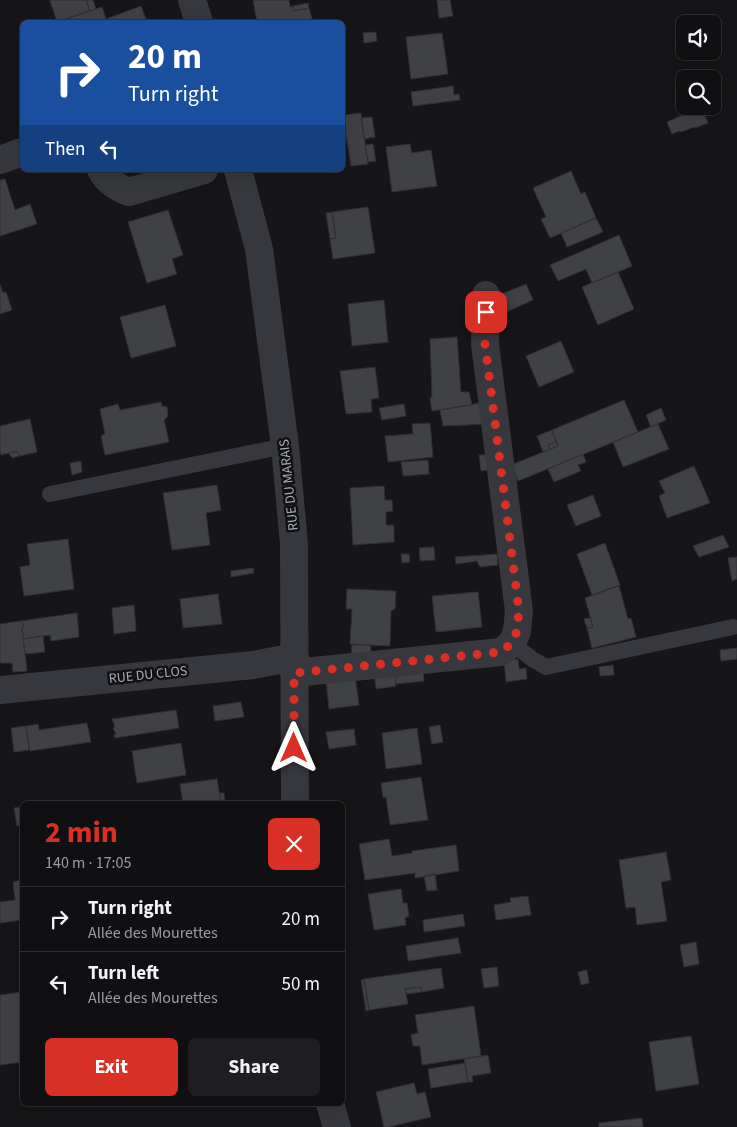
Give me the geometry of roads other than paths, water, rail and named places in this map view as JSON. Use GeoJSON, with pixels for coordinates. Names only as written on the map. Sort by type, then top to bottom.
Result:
{"type":"FeatureCollection","features":[{"type":"Feature","properties":{"kind":"street"},"geometry":{"type":"LineString","coordinates":[[192,0],[198,20]]}},
{"type":"Feature","properties":{"kind":"street"},"geometry":{"type":"LineString","coordinates":[[0,160],[20,153]]}},
{"type":"Feature","properties":{"kind":"street"},"geometry":{"type":"LineString","coordinates":[[102,172],[119,189],[129,192],[197,172]]}},
{"type":"Feature","properties":{"kind":"street","name":"RUE DU MARAIS"},"geometry":{"type":"LineString","coordinates":[[239,172],[259,249],[285,446],[294,544],[294,801]]}},
{"type":"Feature","properties":{"kind":"street"},"geometry":{"type":"LineString","coordinates":[[486,295],[485,344],[519,611],[517,631],[512,643]]}},
{"type":"Feature","properties":{"kind":"street","name":"RUE DU CLOS"},"geometry":{"type":"LineString","coordinates":[[0,690],[253,665],[295,665],[501,652],[512,643]]}},
{"type":"Feature","properties":{"kind":"street"},"geometry":{"type":"LineString","coordinates":[[331,1106],[337,1127]]}},
{"type":"Feature","properties":{"kind":"lane"},"geometry":{"type":"LineString","coordinates":[[50,494],[285,446]]}},
{"type":"Feature","properties":{"kind":"lane"},"geometry":{"type":"LineString","coordinates":[[512,643],[532,659],[546,667],[733,628]]}}]}
